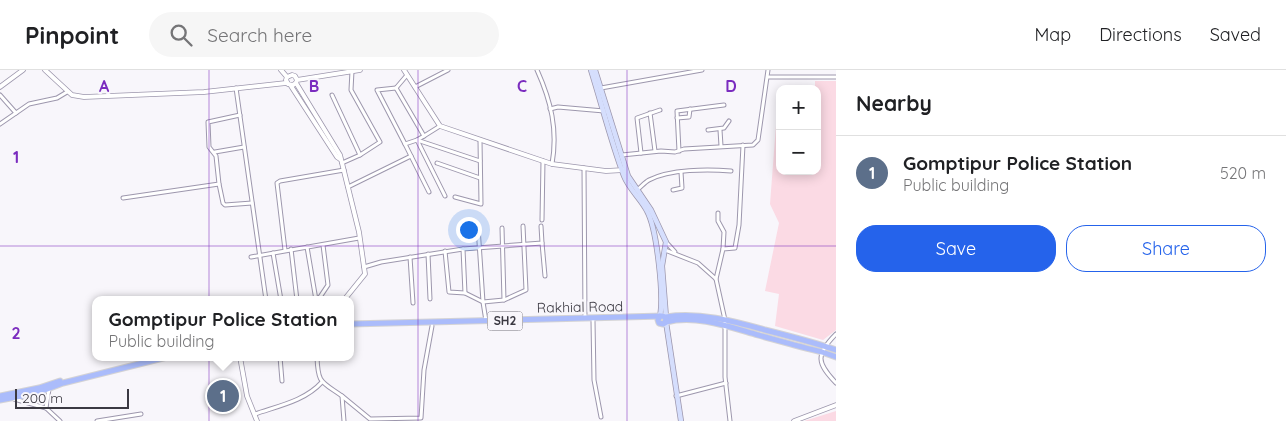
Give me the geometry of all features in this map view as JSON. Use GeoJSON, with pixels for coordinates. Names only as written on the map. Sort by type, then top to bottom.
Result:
{"type":"FeatureCollection","features":[{"type":"Feature","properties":{"kind":"main road"},"geometry":{"type":"LineString","coordinates":[[593,70],[601,88],[621,155],[625,178],[649,211]]}},
{"type":"Feature","properties":{"kind":"main road"},"geometry":{"type":"LineString","coordinates":[[593,70],[604,111],[624,170],[666,242],[662,266],[663,331],[679,421]]}},
{"type":"Feature","properties":{"kind":"main road"},"geometry":{"type":"LineString","coordinates":[[655,224],[663,320],[679,421]]}},
{"type":"Feature","properties":{"kind":"main road"},"geometry":{"type":"LineString","coordinates":[[656,245],[659,250],[665,250]]}},
{"type":"Feature","properties":{"kind":"main road","name":"Rakhial Road"},"geometry":{"type":"LineString","coordinates":[[354,326],[585,318],[663,320]]}},
{"type":"Feature","properties":{"kind":"main road","name":"Rakhial Road"},"geometry":{"type":"LineString","coordinates":[[354,326],[696,320],[725,323],[826,346],[836,350]]}},
{"type":"Feature","properties":{"kind":"main road","name":"Rakhial Road"},"geometry":{"type":"LineString","coordinates":[[725,323],[822,352],[836,358]]}},
{"type":"Feature","properties":{"kind":"main road"},"geometry":{"type":"LineString","coordinates":[[0,398],[140,361]]}},
{"type":"Feature","properties":{"kind":"main road"},"geometry":{"type":"LineString","coordinates":[[0,398],[11,398],[49,389],[63,383],[151,361]]}},
{"type":"Feature","properties":{"kind":"street"},"geometry":{"type":"LineString","coordinates":[[0,87],[22,70]]}},
{"type":"Feature","properties":{"kind":"street"},"geometry":{"type":"LineString","coordinates":[[45,70],[67,92],[84,97],[289,84],[360,70]]}},
{"type":"Feature","properties":{"kind":"street"},"geometry":{"type":"LineString","coordinates":[[280,70],[287,76],[289,84],[341,161]]}},
{"type":"Feature","properties":{"kind":"street"},"geometry":{"type":"LineString","coordinates":[[287,70],[292,74],[340,155],[344,170],[365,274],[347,296]]}},
{"type":"Feature","properties":{"kind":"street"},"geometry":{"type":"LineString","coordinates":[[404,70],[440,126],[552,164],[606,171],[624,170]]}},
{"type":"Feature","properties":{"kind":"street"},"geometry":{"type":"LineString","coordinates":[[415,87],[448,70]]}},
{"type":"Feature","properties":{"kind":"street"},"geometry":{"type":"LineString","coordinates":[[537,70],[550,109],[556,135],[552,164]]}},
{"type":"Feature","properties":{"kind":"street"},"geometry":{"type":"LineString","coordinates":[[601,88],[702,70]]}},
{"type":"Feature","properties":{"kind":"street"},"geometry":{"type":"LineString","coordinates":[[621,155],[753,145],[758,140],[768,70]]}},
{"type":"Feature","properties":{"kind":"street"},"geometry":{"type":"LineString","coordinates":[[341,161],[360,155],[380,142],[352,90],[352,71]]}},
{"type":"Feature","properties":{"kind":"street"},"geometry":{"type":"LineString","coordinates":[[287,76],[292,74]]}},
{"type":"Feature","properties":{"kind":"street"},"geometry":{"type":"LineString","coordinates":[[407,75],[396,88],[377,90],[429,192]]}},
{"type":"Feature","properties":{"kind":"street"},"geometry":{"type":"LineString","coordinates":[[768,77],[836,77]]}},
{"type":"Feature","properties":{"kind":"street"},"geometry":{"type":"LineString","coordinates":[[236,88],[265,296]]}},
{"type":"Feature","properties":{"kind":"street"},"geometry":{"type":"LineString","coordinates":[[396,88],[424,136]]}},
{"type":"Feature","properties":{"kind":"street"},"geometry":{"type":"LineString","coordinates":[[0,124],[29,104],[57,98],[67,92]]}},
{"type":"Feature","properties":{"kind":"street"},"geometry":{"type":"LineString","coordinates":[[0,95],[16,113]]}},
{"type":"Feature","properties":{"kind":"street"},"geometry":{"type":"LineString","coordinates":[[332,95],[360,155]]}},
{"type":"Feature","properties":{"kind":"street"},"geometry":{"type":"LineString","coordinates":[[679,151],[678,110],[724,105]]}},
{"type":"Feature","properties":{"kind":"street"},"geometry":{"type":"LineString","coordinates":[[550,109],[558,107],[604,111]]}},
{"type":"Feature","properties":{"kind":"street"},"geometry":{"type":"LineString","coordinates":[[677,118],[689,117],[690,109]]}},
{"type":"Feature","properties":{"kind":"street"},"geometry":{"type":"LineString","coordinates":[[641,153],[637,118],[660,110]]}},
{"type":"Feature","properties":{"kind":"street"},"geometry":{"type":"LineString","coordinates":[[650,113],[655,151]]}},
{"type":"Feature","properties":{"kind":"street"},"geometry":{"type":"LineString","coordinates":[[240,116],[208,122],[209,147],[215,152],[223,203],[225,205],[252,203]]}},
{"type":"Feature","properties":{"kind":"street"},"geometry":{"type":"LineString","coordinates":[[708,130],[720,130],[729,121]]}},
{"type":"Feature","properties":{"kind":"street"},"geometry":{"type":"LineString","coordinates":[[405,144],[417,140],[440,126]]}},
{"type":"Feature","properties":{"kind":"street"},"geometry":{"type":"LineString","coordinates":[[720,130],[720,147]]}},
{"type":"Feature","properties":{"kind":"street"},"geometry":{"type":"LineString","coordinates":[[417,140],[480,161]]}},
{"type":"Feature","properties":{"kind":"street"},"geometry":{"type":"LineString","coordinates":[[417,140],[446,196]]}},
{"type":"Feature","properties":{"kind":"street"},"geometry":{"type":"LineString","coordinates":[[455,197],[481,204],[480,140]]}},
{"type":"Feature","properties":{"kind":"street"},"geometry":{"type":"LineString","coordinates":[[723,249],[735,248],[739,225],[743,145]]}},
{"type":"Feature","properties":{"kind":"street"},"geometry":{"type":"LineString","coordinates":[[215,152],[244,147]]}},
{"type":"Feature","properties":{"kind":"street"},"geometry":{"type":"LineString","coordinates":[[348,187],[411,156]]}},
{"type":"Feature","properties":{"kind":"street"},"geometry":{"type":"LineString","coordinates":[[542,220],[543,161]]}},
{"type":"Feature","properties":{"kind":"street"},"geometry":{"type":"LineString","coordinates":[[436,163],[480,178]]}},
{"type":"Feature","properties":{"kind":"street"},"geometry":{"type":"LineString","coordinates":[[584,168],[585,318]]}},
{"type":"Feature","properties":{"kind":"street"},"geometry":{"type":"LineString","coordinates":[[285,250],[277,183],[344,170]]}},
{"type":"Feature","properties":{"kind":"street"},"geometry":{"type":"LineString","coordinates":[[637,190],[648,180],[680,172],[731,170]]}},
{"type":"Feature","properties":{"kind":"street"},"geometry":{"type":"LineString","coordinates":[[673,190],[682,188],[680,172]]}},
{"type":"Feature","properties":{"kind":"street"},"geometry":{"type":"LineString","coordinates":[[123,198],[220,184]]}},
{"type":"Feature","properties":{"kind":"street"},"geometry":{"type":"LineString","coordinates":[[718,214],[718,221],[725,236],[716,279],[725,323],[726,383],[730,421]]}},
{"type":"Feature","properties":{"kind":"street"},"geometry":{"type":"LineString","coordinates":[[444,251],[448,292],[465,293],[483,302],[504,300],[526,290],[523,226]]}},
{"type":"Feature","properties":{"kind":"street"},"geometry":{"type":"LineString","coordinates":[[541,226],[545,276]]}},
{"type":"Feature","properties":{"kind":"street"},"geometry":{"type":"LineString","coordinates":[[478,227],[486,321]]}},
{"type":"Feature","properties":{"kind":"street"},"geometry":{"type":"LineString","coordinates":[[502,228],[504,300]]}},
{"type":"Feature","properties":{"kind":"street"},"geometry":{"type":"LineString","coordinates":[[251,257],[359,238]]}},
{"type":"Feature","properties":{"kind":"street"},"geometry":{"type":"LineString","coordinates":[[666,242],[677,254]]}},
{"type":"Feature","properties":{"kind":"street"},"geometry":{"type":"LineString","coordinates":[[364,267],[444,251],[542,243]]}},
{"type":"Feature","properties":{"kind":"street"},"geometry":{"type":"LineString","coordinates":[[320,296],[328,285],[323,245]]}},
{"type":"Feature","properties":{"kind":"street"},"geometry":{"type":"LineString","coordinates":[[307,247],[316,296]]}},
{"type":"Feature","properties":{"kind":"street"},"geometry":{"type":"LineString","coordinates":[[291,249],[297,296]]}},
{"type":"Feature","properties":{"kind":"street"},"geometry":{"type":"LineString","coordinates":[[463,249],[465,293]]}},
{"type":"Feature","properties":{"kind":"street"},"geometry":{"type":"LineString","coordinates":[[665,250],[698,263],[716,279]]}},
{"type":"Feature","properties":{"kind":"street"},"geometry":{"type":"LineString","coordinates":[[273,253],[280,296]]}},
{"type":"Feature","properties":{"kind":"street"},"geometry":{"type":"LineString","coordinates":[[428,254],[430,299]]}},
{"type":"Feature","properties":{"kind":"street"},"geometry":{"type":"LineString","coordinates":[[410,257],[413,303]]}},
{"type":"Feature","properties":{"kind":"street"},"geometry":{"type":"LineString","coordinates":[[594,321],[594,380],[601,416]]}},
{"type":"Feature","properties":{"kind":"street"},"geometry":{"type":"LineString","coordinates":[[317,361],[318,375],[322,382],[370,419],[421,418],[424,370],[432,326]]}},
{"type":"Feature","properties":{"kind":"street"},"geometry":{"type":"LineString","coordinates":[[836,334],[822,352],[820,363],[836,383]]}},
{"type":"Feature","properties":{"kind":"street"},"geometry":{"type":"LineString","coordinates":[[241,361],[247,396],[257,421]]}},
{"type":"Feature","properties":{"kind":"street"},"geometry":{"type":"LineString","coordinates":[[280,361],[282,381]]}},
{"type":"Feature","properties":{"kind":"street"},"geometry":{"type":"LineString","coordinates":[[255,414],[294,401],[315,389],[322,382]]}},
{"type":"Feature","properties":{"kind":"street"},"geometry":{"type":"LineString","coordinates":[[676,396],[726,383]]}},
{"type":"Feature","properties":{"kind":"street"},"geometry":{"type":"LineString","coordinates":[[46,408],[49,389]]}},
{"type":"Feature","properties":{"kind":"street"},"geometry":{"type":"LineString","coordinates":[[342,396],[344,421]]}},
{"type":"Feature","properties":{"kind":"street"},"geometry":{"type":"LineString","coordinates":[[11,398],[46,408],[60,421]]}},
{"type":"Feature","properties":{"kind":"street"},"geometry":{"type":"LineString","coordinates":[[794,421],[836,405]]}},
{"type":"Feature","properties":{"kind":"street"},"geometry":{"type":"LineString","coordinates":[[97,421],[141,414]]}},
{"type":"Feature","properties":{"kind":"shaded area"},"geometry":{"type":"Polygon","coordinates":[[[815,81],[836,81],[836,330],[823,340],[775,326],[779,294],[765,291],[779,223],[770,204],[776,125],[776,175],[821,175],[821,85],[815,85],[815,81]]]}},
{"type":"Feature","properties":{"kind":"shaded area"},"geometry":{"type":"Polygon","coordinates":[[[836,411],[836,421],[804,421],[836,411]]]}},
{"type":"Feature","properties":{"kind":"place","name":"Gomptipur Police Station"},"geometry":{"type":"Point","coordinates":[223,396]}}]}
